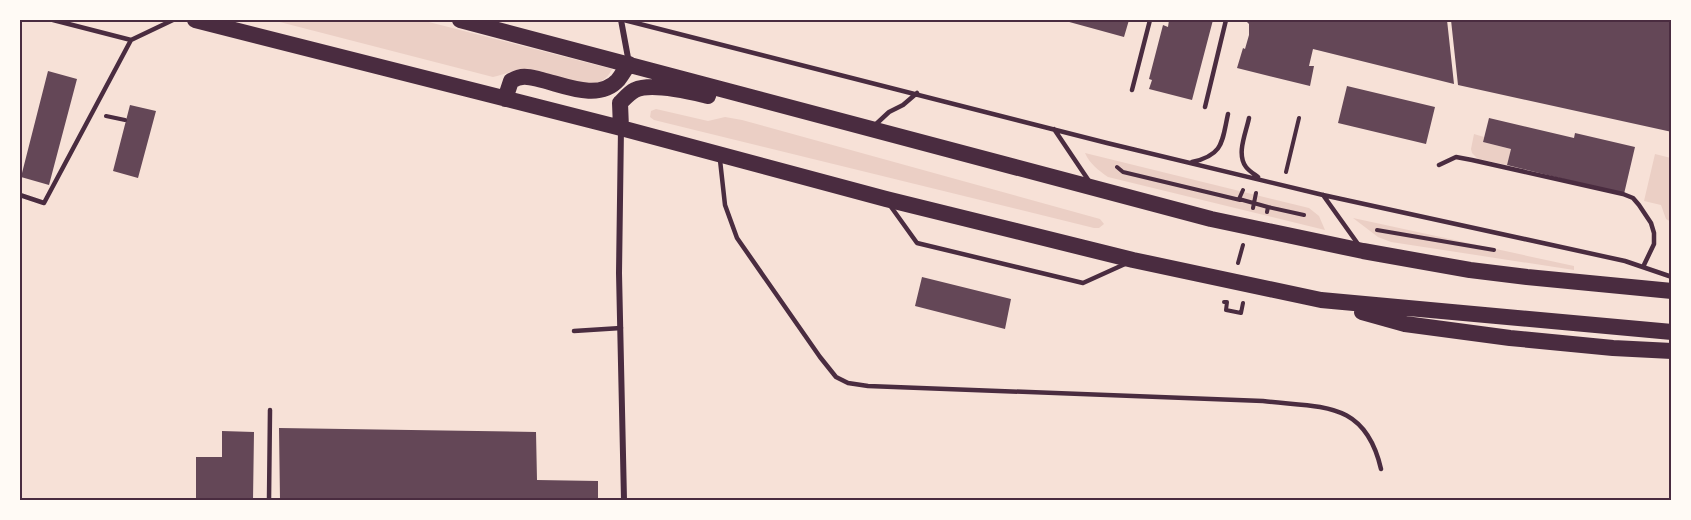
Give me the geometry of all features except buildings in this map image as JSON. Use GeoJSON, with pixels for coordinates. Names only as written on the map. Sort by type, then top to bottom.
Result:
{"type":"FeatureCollection","features":[{"type":"Feature","properties":{"kind":"highway"},"geometry":{"type":"LineString","coordinates":[[195,20],[621,128],[886,200],[1133,260],[1321,300],[1405,324],[1510,338],[1671,351]]}},
{"type":"Feature","properties":{"kind":"highway"},"geometry":{"type":"LineString","coordinates":[[460,20],[1211,219],[1363,251],[1470,270],[1671,291]]}},
{"type":"Feature","properties":{"kind":"highway"},"geometry":{"type":"LineString","coordinates":[[505,99],[511,81],[519,77],[530,77],[591,92],[607,88],[617,81],[629,64]]}},
{"type":"Feature","properties":{"kind":"highway"},"geometry":{"type":"LineString","coordinates":[[621,128],[620,103],[627,95],[637,89],[657,87],[690,92],[857,133],[872,128]]}},
{"type":"Feature","properties":{"kind":"highway"},"geometry":{"type":"LineString","coordinates":[[1583,283],[1671,283]]}},
{"type":"Feature","properties":{"kind":"highway"},"geometry":{"type":"LineString","coordinates":[[1321,300],[1671,333]]}},
{"type":"Feature","properties":{"kind":"street"},"geometry":{"type":"LineString","coordinates":[[622,20],[629,64]]}},
{"type":"Feature","properties":{"kind":"street"},"geometry":{"type":"LineString","coordinates":[[621,128],[619,273],[624,501]]}},
{"type":"Feature","properties":{"kind":"lane"},"geometry":{"type":"LineString","coordinates":[[53,20],[131,40]]}},
{"type":"Feature","properties":{"kind":"lane"},"geometry":{"type":"LineString","coordinates":[[20,195],[44,203],[131,40],[173,20]]}},
{"type":"Feature","properties":{"kind":"lane"},"geometry":{"type":"LineString","coordinates":[[622,20],[1323,195],[1625,261],[1671,277]]}},
{"type":"Feature","properties":{"kind":"lane"},"geometry":{"type":"LineString","coordinates":[[1132,90],[1150,20]]}},
{"type":"Feature","properties":{"kind":"lane"},"geometry":{"type":"LineString","coordinates":[[1205,107],[1226,20]]}},
{"type":"Feature","properties":{"kind":"lane"},"geometry":{"type":"LineString","coordinates":[[872,128],[889,112],[903,105],[917,93]]}},
{"type":"Feature","properties":{"kind":"lane"},"geometry":{"type":"LineString","coordinates":[[1190,162],[1208,157],[1219,148],[1228,114]]}},
{"type":"Feature","properties":{"kind":"lane"},"geometry":{"type":"LineString","coordinates":[[1249,118],[1241,151],[1242,158],[1246,168],[1260,179]]}},
{"type":"Feature","properties":{"kind":"lane"},"geometry":{"type":"LineString","coordinates":[[1054,129],[1094,188]]}},
{"type":"Feature","properties":{"kind":"lane"},"geometry":{"type":"LineString","coordinates":[[720,154],[725,205],[737,238],[820,357],[836,377],[848,383],[868,386],[1263,402],[1326,409],[1342,412],[1357,421],[1373,442],[1382,469]]}},
{"type":"Feature","properties":{"kind":"lane"},"geometry":{"type":"LineString","coordinates":[[1439,165],[1456,157],[1633,198],[1651,223],[1654,234],[1654,244],[1643,267]]}},
{"type":"Feature","properties":{"kind":"lane"},"geometry":{"type":"LineString","coordinates":[[1323,195],[1363,251]]}},
{"type":"Feature","properties":{"kind":"lane"},"geometry":{"type":"LineString","coordinates":[[886,200],[917,243],[1083,283],[1133,260]]}},
{"type":"Feature","properties":{"kind":"lane"},"geometry":{"type":"LineString","coordinates":[[574,331],[621,328]]}},
{"type":"Feature","properties":{"kind":"lane"},"geometry":{"type":"LineString","coordinates":[[268,501],[270,410]]}},
{"type":"Feature","properties":{"kind":"path"},"geometry":{"type":"LineString","coordinates":[[105,115],[125,120]]}},
{"type":"Feature","properties":{"kind":"path"},"geometry":{"type":"LineString","coordinates":[[1286,173],[1299,118]]}},
{"type":"Feature","properties":{"kind":"path"},"geometry":{"type":"LineString","coordinates":[[1117,167],[1123,172],[1311,217]]}},
{"type":"Feature","properties":{"kind":"path"},"geometry":{"type":"LineString","coordinates":[[1257,194],[1242,190],[1239,200],[1268,207]]}},
{"type":"Feature","properties":{"kind":"path"},"geometry":{"type":"LineString","coordinates":[[1375,230],[1495,250]]}},
{"type":"Feature","properties":{"kind":"path"},"geometry":{"type":"LineString","coordinates":[[1220,301],[1227,302],[1226,310],[1241,313],[1244,303]]}},
{"type":"Feature","properties":{"kind":"shaded area"},"geometry":{"type":"Polygon","coordinates":[[[272,20],[421,20],[612,69],[605,79],[585,84],[525,69],[493,77],[272,20]]]}},
{"type":"Feature","properties":{"kind":"shaded area"},"geometry":{"type":"Polygon","coordinates":[[[656,109],[708,121],[725,117],[742,120],[1100,219],[1104,224],[1099,228],[1094,228],[654,120],[650,117],[651,111],[656,109]]]}},
{"type":"Feature","properties":{"kind":"shaded area"},"geometry":{"type":"Polygon","coordinates":[[[1474,134],[1484,137],[1483,142],[1511,149],[1507,165],[1478,159],[1471,149],[1474,134]]]}},
{"type":"Feature","properties":{"kind":"shaded area"},"geometry":{"type":"Polygon","coordinates":[[[1085,153],[1309,208],[1319,216],[1325,230],[1108,177],[1089,160],[1085,153]]]}},
{"type":"Feature","properties":{"kind":"shaded area"},"geometry":{"type":"Polygon","coordinates":[[[1655,154],[1671,158],[1671,222],[1666,219],[1661,205],[1644,201],[1655,154]]]}},
{"type":"Feature","properties":{"kind":"shaded area"},"geometry":{"type":"Polygon","coordinates":[[[1353,218],[1574,266],[1574,270],[1391,242],[1378,237],[1353,218]]]}}]}
